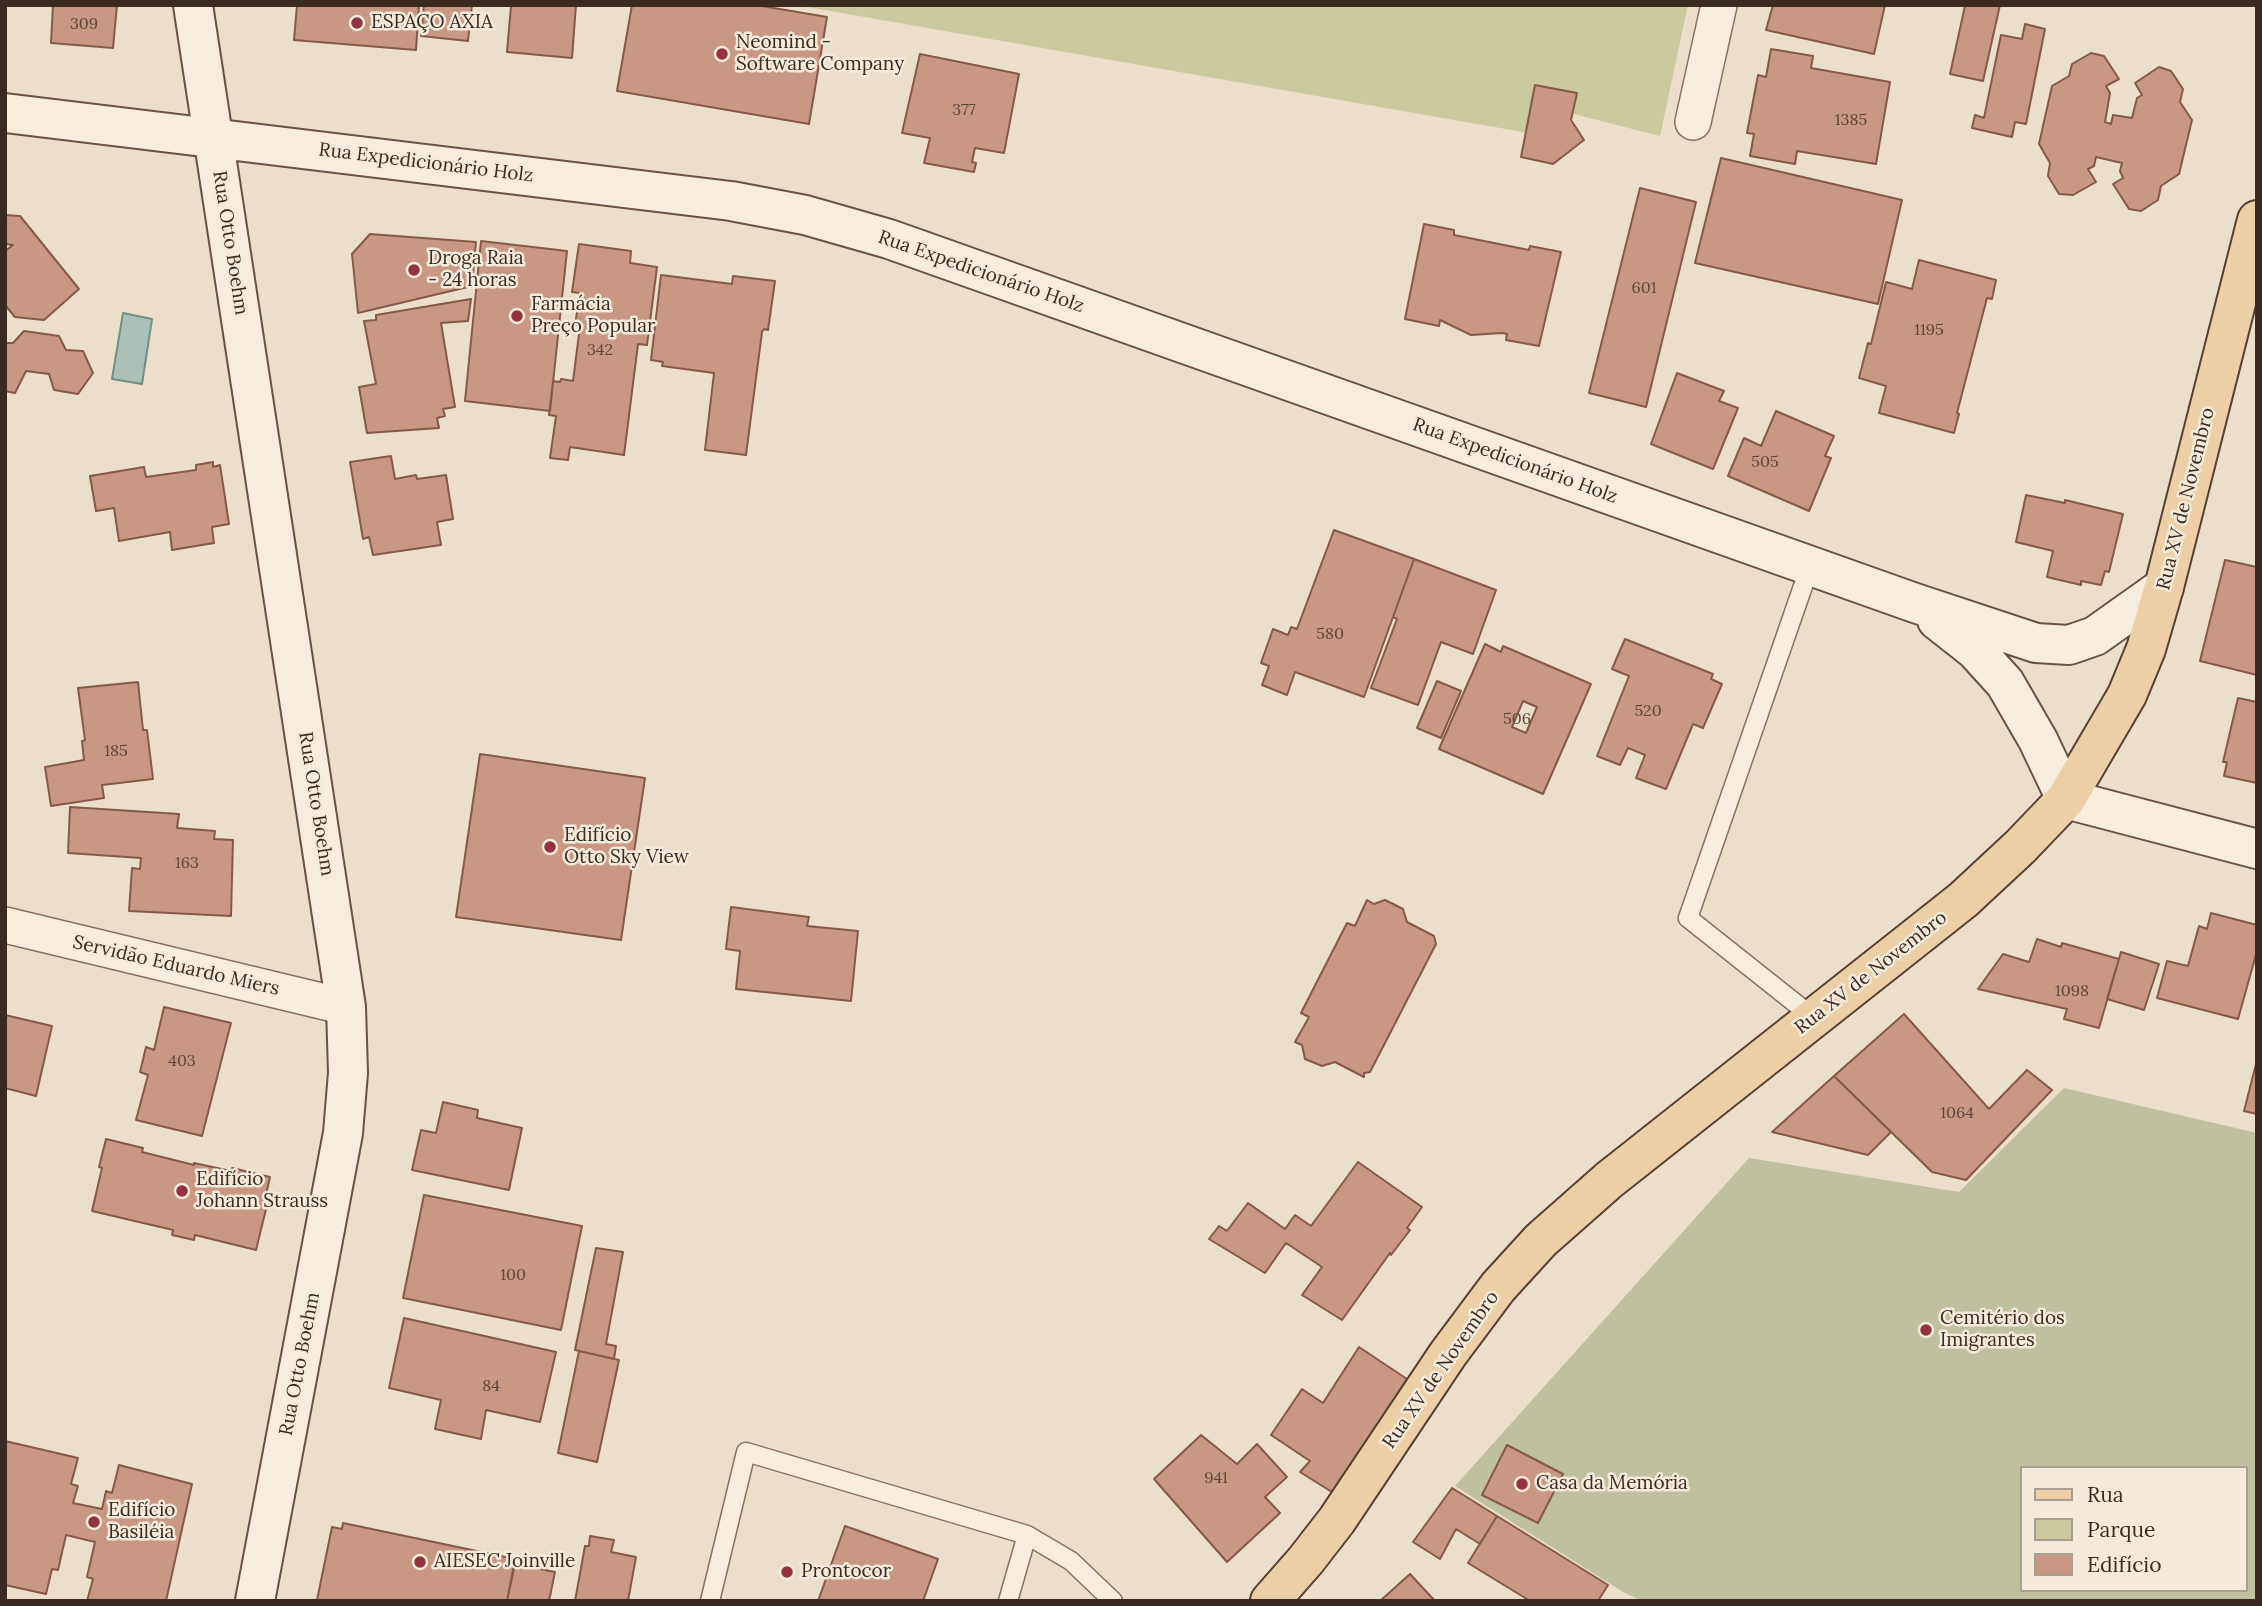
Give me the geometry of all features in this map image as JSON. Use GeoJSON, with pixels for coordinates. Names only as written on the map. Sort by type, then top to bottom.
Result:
{"type":"FeatureCollection","features":[{"type":"Feature","properties":{"kind":"main road","name":"Rua Otto Boehm"},"geometry":{"type":"LineString","coordinates":[[193,5],[346,1007],[348,1073],[343,1133],[255,1601]]}},
{"type":"Feature","properties":{"kind":"main road","name":"Rua Expedicionário Holz"},"geometry":{"type":"LineString","coordinates":[[5,113],[731,201],[805,215],[889,239],[1915,603],[2036,643],[2068,645],[2095,636],[2164,587]]}},
{"type":"Feature","properties":{"kind":"main road","name":"Rua XV de Novembro"},"geometry":{"type":"LineString","coordinates":[[1270,1601],[1337,1520],[1448,1354],[1498,1287],[1541,1240],[1609,1180],[1964,900],[2066,799],[2127,695],[2146,649],[2257,220]]}},
{"type":"Feature","properties":{"kind":"main road","name":"Rua Expedicionário Holz"},"geometry":{"type":"LineString","coordinates":[[1915,603],[1975,650],[2005,683],[2038,740],[2066,799]]}},
{"type":"Feature","properties":{"kind":"main road"},"geometry":{"type":"LineString","coordinates":[[2066,799],[2257,849]]}},
{"type":"Feature","properties":{"kind":"street"},"geometry":{"type":"LineString","coordinates":[[1693,122],[1719,5]]}},
{"type":"Feature","properties":{"kind":"street","name":"Servidão Eduardo Miers"},"geometry":{"type":"LineString","coordinates":[[5,925],[346,1007]]}},
{"type":"Feature","properties":{"kind":"lane"},"geometry":{"type":"LineString","coordinates":[[1810,566],[1688,918],[1814,1018]]}},
{"type":"Feature","properties":{"kind":"lane"},"geometry":{"type":"LineString","coordinates":[[710,1601],[746,1451],[1027,1535],[1071,1561],[1113,1601]]}},
{"type":"Feature","properties":{"kind":"lane"},"geometry":{"type":"LineString","coordinates":[[1007,1601],[1027,1535]]}},
{"type":"Feature","properties":{"kind":"green space"},"geometry":{"type":"Polygon","coordinates":[[[796,5],[1688,5],[1660,136],[1570,113],[1563,139],[796,5]]]}},
{"type":"Feature","properties":{"kind":"green space","name":"Cemitério dos Imigrantes"},"geometry":{"type":"Polygon","coordinates":[[[2064,1088],[2257,1133],[2257,1601],[1642,1601],[1623,1592],[1455,1486],[1749,1158],[1959,1192],[2064,1088]]]}},
{"type":"Feature","properties":{"kind":"shaded area"},"geometry":{"type":"Polygon","coordinates":[[[123,313],[152,319],[142,384],[112,379],[123,313]]]}},
{"type":"Feature","properties":{"kind":"building"},"geometry":{"type":"Polygon","coordinates":[[[53,5],[117,5],[113,48],[51,43],[53,5]]]}},
{"type":"Feature","properties":{"kind":"building","name":"ESPAÇO AXIA"},"geometry":{"type":"Polygon","coordinates":[[[297,5],[419,5],[416,50],[294,40],[297,5]]]}},
{"type":"Feature","properties":{"kind":"building"},"geometry":{"type":"Polygon","coordinates":[[[424,5],[472,5],[468,41],[421,36],[424,5]]]}},
{"type":"Feature","properties":{"kind":"building"},"geometry":{"type":"Polygon","coordinates":[[[509,5],[576,5],[572,58],[507,52],[509,5]]]}},
{"type":"Feature","properties":{"kind":"building","name":"Neomind - Software Company"},"geometry":{"type":"Polygon","coordinates":[[[632,5],[756,5],[827,17],[809,124],[617,91],[632,5]]]}},
{"type":"Feature","properties":{"kind":"building"},"geometry":{"type":"Polygon","coordinates":[[[1773,5],[1885,5],[1874,54],[1766,30],[1773,5]]]}},
{"type":"Feature","properties":{"kind":"building"},"geometry":{"type":"Polygon","coordinates":[[[1963,5],[2000,5],[1983,81],[1950,74],[1965,6],[1963,5]]]}},
{"type":"Feature","properties":{"kind":"building"},"geometry":{"type":"Polygon","coordinates":[[[2025,24],[2045,29],[2026,124],[2015,122],[2012,137],[1972,128],[1975,115],[1984,118],[2001,35],[2022,39],[2025,24]]]}},
{"type":"Feature","properties":{"kind":"building"},"geometry":{"type":"Polygon","coordinates":[[[1771,49],[1813,56],[1811,68],[1890,82],[1876,164],[1797,151],[1795,164],[1750,156],[1754,134],[1747,133],[1758,75],[1766,77],[1771,49]]]}},
{"type":"Feature","properties":{"kind":"building"},"geometry":{"type":"Polygon","coordinates":[[[2091,53],[2104,56],[2119,79],[2106,86],[2110,93],[2105,122],[2111,124],[2113,115],[2132,118],[2137,98],[2142,95],[2135,83],[2159,67],[2171,71],[2183,89],[2180,102],[2192,120],[2179,174],[2161,186],[2158,200],[2141,211],[2129,209],[2113,184],[2123,178],[2120,171],[2122,163],[2096,157],[2094,166],[2088,169],[2096,182],[2073,195],[2059,194],[2048,176],[2050,163],[2039,144],[2052,86],[2069,76],[2072,64],[2091,53]]]}},
{"type":"Feature","properties":{"kind":"building"},"geometry":{"type":"Polygon","coordinates":[[[920,54],[1019,74],[1004,153],[975,148],[972,162],[976,163],[974,172],[924,163],[930,138],[902,133],[920,54]]]}},
{"type":"Feature","properties":{"kind":"building"},"geometry":{"type":"Polygon","coordinates":[[[1535,85],[1577,93],[1571,120],[1584,140],[1553,164],[1521,157],[1535,85]]]}},
{"type":"Feature","properties":{"kind":"building"},"geometry":{"type":"Polygon","coordinates":[[[1721,158],[1902,200],[1878,304],[1695,263],[1721,158]]]}},
{"type":"Feature","properties":{"kind":"building"},"geometry":{"type":"Polygon","coordinates":[[[1640,188],[1696,202],[1646,407],[1589,393],[1640,188]]]}},
{"type":"Feature","properties":{"kind":"building"},"geometry":{"type":"Polygon","coordinates":[[[5,215],[20,216],[79,289],[44,320],[15,317],[5,305],[5,251],[13,245],[5,244],[5,215]]]}},
{"type":"Feature","properties":{"kind":"building"},"geometry":{"type":"Polygon","coordinates":[[[1424,224],[1454,230],[1454,235],[1529,250],[1530,246],[1561,252],[1539,346],[1506,340],[1507,334],[1502,333],[1471,335],[1440,320],[1439,326],[1405,319],[1424,224]]]}},
{"type":"Feature","properties":{"kind":"building","name":"Droga Raia - 24 horas"},"geometry":{"type":"Polygon","coordinates":[[[370,234],[476,242],[472,286],[358,313],[352,254],[370,234]]]}},
{"type":"Feature","properties":{"kind":"building","name":"Farmácia Preço Popular"},"geometry":{"type":"Polygon","coordinates":[[[481,241],[567,251],[550,411],[465,401],[481,241]]]}},
{"type":"Feature","properties":{"kind":"building"},"geometry":{"type":"Polygon","coordinates":[[[579,244],[631,251],[630,263],[657,267],[647,345],[638,344],[624,455],[570,447],[568,460],[550,458],[556,416],[549,415],[553,381],[573,381],[580,326],[575,325],[580,293],[572,292],[579,244]]]}},
{"type":"Feature","properties":{"kind":"building"},"geometry":{"type":"Polygon","coordinates":[[[1919,260],[1996,280],[1992,299],[1987,298],[1954,433],[1879,413],[1886,386],[1859,378],[1868,343],[1871,344],[1886,282],[1912,289],[1919,260]]]}},
{"type":"Feature","properties":{"kind":"building"},"geometry":{"type":"Polygon","coordinates":[[[661,275],[732,284],[733,276],[775,281],[768,330],[764,329],[762,332],[746,455],[705,450],[714,373],[662,366],[663,362],[651,360],[661,275]]]}},
{"type":"Feature","properties":{"kind":"building"},"geometry":{"type":"Polygon","coordinates":[[[471,299],[468,321],[441,323],[455,407],[443,409],[445,416],[437,418],[439,428],[367,433],[359,387],[376,384],[364,321],[376,320],[376,315],[471,299]]]}},
{"type":"Feature","properties":{"kind":"building"},"geometry":{"type":"Polygon","coordinates":[[[24,331],[59,336],[66,350],[83,351],[93,373],[78,394],[54,390],[49,374],[26,371],[15,393],[5,391],[5,343],[13,343],[24,331]]]}},
{"type":"Feature","properties":{"kind":"building"},"geometry":{"type":"Polygon","coordinates":[[[1677,373],[1724,391],[1719,401],[1738,408],[1713,469],[1651,444],[1677,373]]]}},
{"type":"Feature","properties":{"kind":"building"},"geometry":{"type":"Polygon","coordinates":[[[1776,411],[1834,436],[1825,456],[1831,458],[1809,511],[1728,476],[1744,438],[1761,446],[1776,411]]]}},
{"type":"Feature","properties":{"kind":"building"},"geometry":{"type":"Polygon","coordinates":[[[391,456],[395,479],[416,475],[417,479],[446,475],[453,519],[437,522],[441,545],[373,555],[369,537],[363,539],[350,462],[391,456]]]}},
{"type":"Feature","properties":{"kind":"building"},"geometry":{"type":"Polygon","coordinates":[[[213,462],[213,467],[220,465],[229,524],[212,527],[214,543],[172,550],[170,532],[119,541],[114,508],[96,511],[90,476],[144,467],[146,477],[196,470],[196,465],[213,462]]]}},
{"type":"Feature","properties":{"kind":"building"},"geometry":{"type":"Polygon","coordinates":[[[2026,495],[2065,503],[2065,500],[2123,514],[2109,572],[2105,571],[2101,585],[2081,581],[2081,585],[2047,577],[2053,551],[2016,542],[2026,495]]]}},
{"type":"Feature","properties":{"kind":"building"},"geometry":{"type":"Polygon","coordinates":[[[1334,530],[1414,559],[1364,697],[1295,672],[1287,695],[1262,685],[1269,666],[1261,663],[1273,629],[1288,635],[1291,627],[1297,629],[1334,530]]]}},
{"type":"Feature","properties":{"kind":"building"},"geometry":{"type":"Polygon","coordinates":[[[1414,559],[1496,590],[1473,654],[1441,642],[1418,705],[1371,688],[1397,619],[1393,617],[1414,559]]]}},
{"type":"Feature","properties":{"kind":"building"},"geometry":{"type":"Polygon","coordinates":[[[2225,560],[2257,567],[2257,675],[2200,661],[2225,560]]]}},
{"type":"Feature","properties":{"kind":"building"},"geometry":{"type":"Polygon","coordinates":[[[1625,639],[1713,674],[1711,679],[1722,684],[1703,728],[1693,724],[1666,789],[1636,778],[1645,755],[1628,748],[1620,765],[1597,756],[1629,676],[1612,669],[1625,639]]]}},
{"type":"Feature","properties":{"kind":"building"},"geometry":{"type":"Polygon","coordinates":[[[1485,644],[1501,652],[1503,646],[1591,684],[1543,794],[1439,749],[1485,644]],[[1523,701],[1512,727],[1526,733],[1537,707],[1523,701]]]}},
{"type":"Feature","properties":{"kind":"building"},"geometry":{"type":"Polygon","coordinates":[[[1437,681],[1461,691],[1441,738],[1417,728],[1437,681]]]}},
{"type":"Feature","properties":{"kind":"building"},"geometry":{"type":"Polygon","coordinates":[[[138,682],[143,730],[147,730],[153,779],[102,785],[104,798],[51,806],[45,767],[84,760],[82,741],[85,740],[78,688],[138,682]]]}},
{"type":"Feature","properties":{"kind":"building"},"geometry":{"type":"Polygon","coordinates":[[[2238,698],[2257,702],[2257,783],[2224,776],[2227,762],[2223,762],[2238,698]]]}},
{"type":"Feature","properties":{"kind":"building","name":"Edifício Otto Sky View"},"geometry":{"type":"Polygon","coordinates":[[[480,754],[645,778],[621,940],[456,917],[480,754]]]}},
{"type":"Feature","properties":{"kind":"building"},"geometry":{"type":"Polygon","coordinates":[[[70,807],[179,814],[177,828],[215,831],[214,839],[233,840],[231,916],[129,911],[132,868],[140,869],[141,858],[68,853],[70,807]]]}},
{"type":"Feature","properties":{"kind":"building"},"geometry":{"type":"Polygon","coordinates":[[[1367,900],[1374,904],[1385,900],[1403,909],[1407,922],[1434,936],[1436,944],[1370,1072],[1364,1073],[1364,1077],[1335,1062],[1322,1066],[1305,1059],[1302,1045],[1295,1042],[1309,1017],[1301,1013],[1347,923],[1355,926],[1367,900]]]}},
{"type":"Feature","properties":{"kind":"building"},"geometry":{"type":"Polygon","coordinates":[[[731,907],[809,917],[807,926],[858,931],[851,1001],[736,989],[740,951],[726,949],[731,907]]]}},
{"type":"Feature","properties":{"kind":"building"},"geometry":{"type":"Polygon","coordinates":[[[2211,913],[2257,925],[2257,951],[2238,1019],[2157,998],[2167,961],[2188,966],[2199,926],[2207,929],[2211,913]]]}},
{"type":"Feature","properties":{"kind":"building"},"geometry":{"type":"Polygon","coordinates":[[[2037,939],[2119,959],[2099,1028],[2064,1019],[2067,1009],[1978,989],[2003,954],[2029,962],[2037,939]]]}},
{"type":"Feature","properties":{"kind":"building"},"geometry":{"type":"Polygon","coordinates":[[[2121,952],[2159,964],[2144,1010],[2107,999],[2121,952]]]}},
{"type":"Feature","properties":{"kind":"building"},"geometry":{"type":"Polygon","coordinates":[[[164,1007],[231,1023],[202,1136],[136,1120],[148,1075],[140,1072],[146,1047],[154,1050],[164,1007]]]}},
{"type":"Feature","properties":{"kind":"building"},"geometry":{"type":"Polygon","coordinates":[[[1904,1014],[1989,1109],[2027,1070],[2052,1090],[1966,1180],[1932,1172],[1834,1076],[1904,1014]]]}},
{"type":"Feature","properties":{"kind":"building"},"geometry":{"type":"Polygon","coordinates":[[[5,1015],[52,1026],[36,1096],[5,1088],[5,1015]]]}},
{"type":"Feature","properties":{"kind":"building"},"geometry":{"type":"Polygon","coordinates":[[[2257,1060],[2257,1114],[2244,1111],[2257,1060]]]}},
{"type":"Feature","properties":{"kind":"building"},"geometry":{"type":"Polygon","coordinates":[[[1834,1076],[1891,1132],[1868,1155],[1772,1132],[1834,1076]]]}},
{"type":"Feature","properties":{"kind":"building"},"geometry":{"type":"Polygon","coordinates":[[[443,1102],[478,1110],[477,1118],[522,1128],[509,1190],[412,1170],[421,1130],[436,1133],[443,1102]]]}},
{"type":"Feature","properties":{"kind":"building","name":"Edifício Johann Strauss"},"geometry":{"type":"Polygon","coordinates":[[[106,1139],[143,1148],[142,1152],[194,1165],[231,1171],[232,1168],[270,1177],[264,1204],[267,1205],[256,1250],[195,1235],[194,1240],[172,1235],[173,1230],[92,1211],[106,1139]]]}},
{"type":"Feature","properties":{"kind":"building"},"geometry":{"type":"Polygon","coordinates":[[[1358,1162],[1422,1207],[1407,1228],[1410,1230],[1342,1320],[1302,1295],[1322,1267],[1286,1243],[1265,1273],[1209,1239],[1219,1226],[1227,1231],[1248,1203],[1285,1229],[1295,1215],[1311,1226],[1358,1162]]]}},
{"type":"Feature","properties":{"kind":"building"},"geometry":{"type":"Polygon","coordinates":[[[424,1195],[582,1226],[561,1330],[403,1298],[424,1195]]]}},
{"type":"Feature","properties":{"kind":"building"},"geometry":{"type":"Polygon","coordinates":[[[596,1248],[623,1252],[606,1344],[616,1346],[614,1359],[575,1350],[596,1248]]]}},
{"type":"Feature","properties":{"kind":"building"},"geometry":{"type":"Polygon","coordinates":[[[404,1318],[556,1352],[540,1422],[486,1410],[481,1439],[435,1429],[441,1400],[389,1388],[404,1318]]]}},
{"type":"Feature","properties":{"kind":"building"},"geometry":{"type":"Polygon","coordinates":[[[1359,1347],[1407,1379],[1335,1494],[1300,1472],[1310,1461],[1271,1435],[1302,1389],[1323,1403],[1359,1347]]]}},
{"type":"Feature","properties":{"kind":"building"},"geometry":{"type":"Polygon","coordinates":[[[579,1351],[619,1360],[597,1462],[558,1453],[579,1351]]]}},
{"type":"Feature","properties":{"kind":"building"},"geometry":{"type":"Polygon","coordinates":[[[1201,1435],[1237,1464],[1257,1444],[1287,1477],[1265,1497],[1280,1513],[1227,1562],[1154,1479],[1201,1435]]]}},
{"type":"Feature","properties":{"kind":"building","name":"Edifício Basiléia"},"geometry":{"type":"Polygon","coordinates":[[[5,1441],[78,1458],[71,1484],[78,1486],[73,1503],[102,1509],[106,1491],[112,1493],[119,1465],[192,1484],[166,1601],[87,1601],[93,1579],[87,1577],[95,1542],[66,1535],[58,1570],[52,1569],[46,1594],[5,1585],[5,1441]]]}},
{"type":"Feature","properties":{"kind":"building","name":"Casa da Memória"},"geometry":{"type":"Polygon","coordinates":[[[1507,1445],[1563,1474],[1538,1523],[1482,1495],[1507,1445]]]}},
{"type":"Feature","properties":{"kind":"building"},"geometry":{"type":"Polygon","coordinates":[[[1452,1488],[1497,1516],[1480,1544],[1456,1529],[1440,1559],[1413,1542],[1452,1488]]]}},
{"type":"Feature","properties":{"kind":"building"},"geometry":{"type":"Polygon","coordinates":[[[1497,1516],[1608,1585],[1598,1601],[1530,1601],[1468,1563],[1497,1516]]]}},
{"type":"Feature","properties":{"kind":"building","name":"AIESEC Joinville"},"geometry":{"type":"Polygon","coordinates":[[[343,1523],[515,1559],[507,1601],[317,1600],[332,1527],[342,1529],[343,1523]]]}},
{"type":"Feature","properties":{"kind":"building"},"geometry":{"type":"Polygon","coordinates":[[[845,1526],[938,1559],[923,1601],[818,1601],[845,1526]]]}},
{"type":"Feature","properties":{"kind":"building"},"geometry":{"type":"Polygon","coordinates":[[[590,1536],[614,1540],[611,1552],[636,1557],[628,1601],[575,1601],[585,1546],[589,1546],[590,1536]]]}},
{"type":"Feature","properties":{"kind":"building"},"geometry":{"type":"Polygon","coordinates":[[[515,1564],[555,1572],[549,1601],[507,1601],[515,1564]]]}},
{"type":"Feature","properties":{"kind":"building"},"geometry":{"type":"Polygon","coordinates":[[[1410,1574],[1435,1601],[1380,1601],[1410,1574]]]}},
{"type":"Feature","properties":{"kind":"place","name":"ESPAÇO AXIA"},"geometry":{"type":"Point","coordinates":[357,23]}},
{"type":"Feature","properties":{"kind":"place","name":"Neomind - Software Company"},"geometry":{"type":"Point","coordinates":[722,54]}},
{"type":"Feature","properties":{"kind":"place","name":"Droga Raia - 24 horas"},"geometry":{"type":"Point","coordinates":[414,270]}},
{"type":"Feature","properties":{"kind":"place","name":"Farmácia Preço Popular"},"geometry":{"type":"Point","coordinates":[517,316]}},
{"type":"Feature","properties":{"kind":"place","name":"Edifício Otto Sky View"},"geometry":{"type":"Point","coordinates":[550,847]}},
{"type":"Feature","properties":{"kind":"place","name":"Edifício Johann Strauss"},"geometry":{"type":"Point","coordinates":[182,1191]}},
{"type":"Feature","properties":{"kind":"place","name":"Cemitério dos Imigrantes"},"geometry":{"type":"Point","coordinates":[1926,1330]}},
{"type":"Feature","properties":{"kind":"place","name":"Casa da Memória"},"geometry":{"type":"Point","coordinates":[1522,1484]}},
{"type":"Feature","properties":{"kind":"place","name":"Edifício Basiléia"},"geometry":{"type":"Point","coordinates":[94,1522]}},
{"type":"Feature","properties":{"kind":"place","name":"AIESEC Joinville"},"geometry":{"type":"Point","coordinates":[420,1562]}},
{"type":"Feature","properties":{"kind":"place","name":"Prontocor"},"geometry":{"type":"Point","coordinates":[787,1572]}}]}
